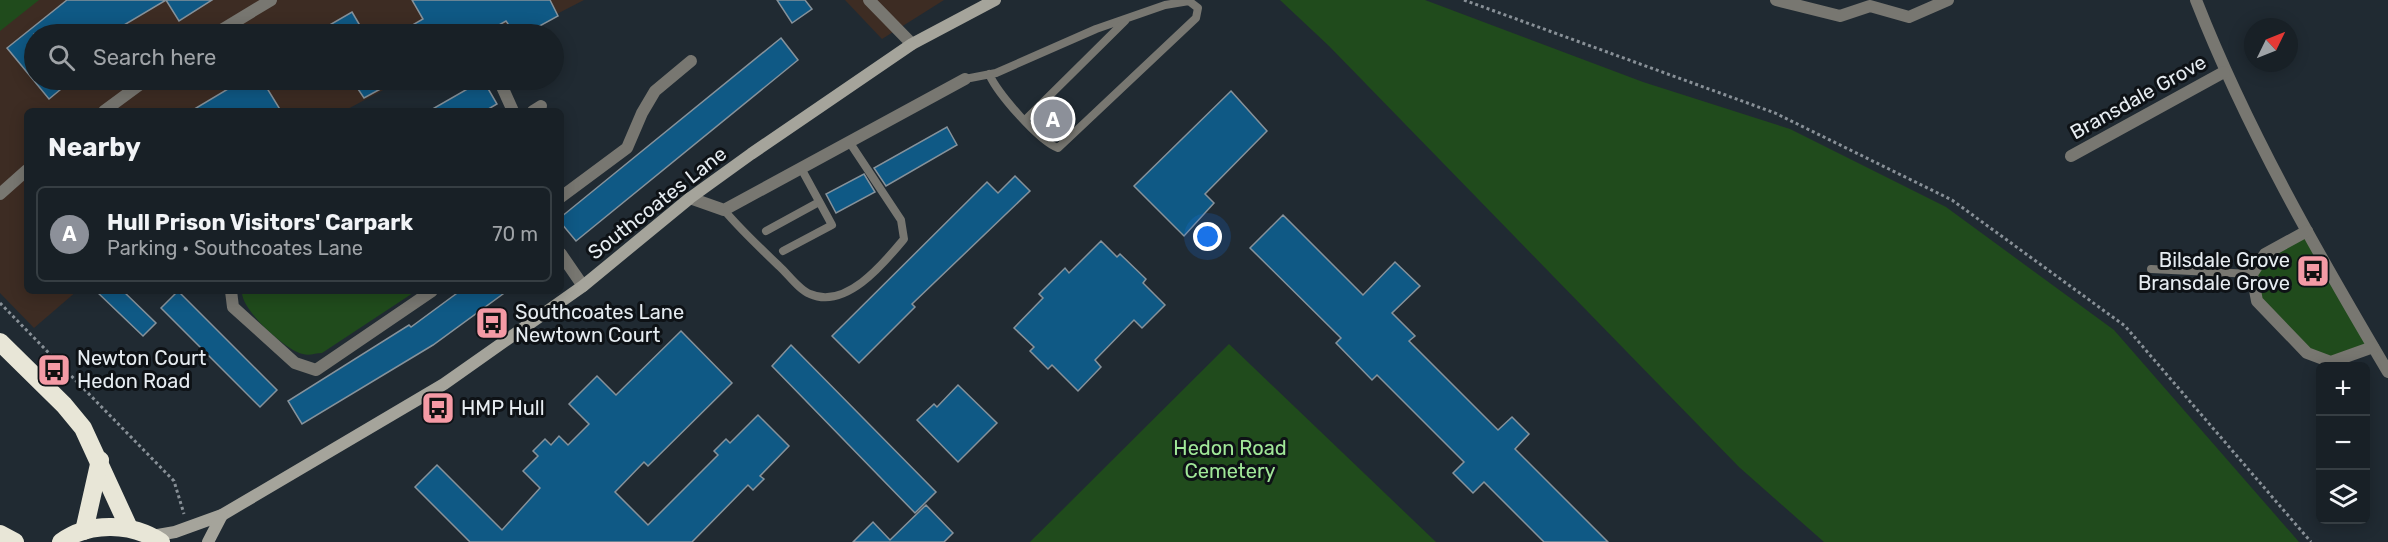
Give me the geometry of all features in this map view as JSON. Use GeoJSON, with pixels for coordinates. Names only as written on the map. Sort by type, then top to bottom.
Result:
{"type":"FeatureCollection","features":[{"type":"Feature","properties":{"kind":"highway"},"geometry":{"type":"LineString","coordinates":[[0,342],[64,405],[83,428],[100,460],[129,528]]}},
{"type":"Feature","properties":{"kind":"highway"},"geometry":{"type":"LineString","coordinates":[[84,531],[100,460]]}},
{"type":"Feature","properties":{"kind":"highway"},"geometry":{"type":"LineString","coordinates":[[61,542],[84,531],[107,526],[129,528],[156,539]]}},
{"type":"Feature","properties":{"kind":"highway"},"geometry":{"type":"LineString","coordinates":[[0,534],[15,542]]}},
{"type":"Feature","properties":{"kind":"street"},"geometry":{"type":"LineString","coordinates":[[231,24],[271,0]]}},
{"type":"Feature","properties":{"kind":"street"},"geometry":{"type":"LineString","coordinates":[[870,0],[912,44]]}},
{"type":"Feature","properties":{"kind":"street","name":"Southcoates Lane"},"geometry":{"type":"LineString","coordinates":[[156,539],[222,515],[444,384],[583,286],[690,198],[912,44],[996,0]]}},
{"type":"Feature","properties":{"kind":"street"},"geometry":{"type":"LineString","coordinates":[[1776,0],[1840,16],[1871,3],[1908,17],[1948,0]]}},
{"type":"Feature","properties":{"kind":"street"},"geometry":{"type":"LineString","coordinates":[[2196,0],[2224,72],[2307,231],[2388,372]]}},
{"type":"Feature","properties":{"kind":"street"},"geometry":{"type":"LineString","coordinates":[[564,192],[627,148],[642,113],[656,91],[691,61]]}},
{"type":"Feature","properties":{"kind":"street","name":"Bransdale Grove"},"geometry":{"type":"LineString","coordinates":[[2071,156],[2224,72]]}},
{"type":"Feature","properties":{"kind":"street"},"geometry":{"type":"LineString","coordinates":[[690,198],[724,210],[802,170],[965,79]]}},
{"type":"Feature","properties":{"kind":"street"},"geometry":{"type":"LineString","coordinates":[[108,108],[132,90]]}},
{"type":"Feature","properties":{"kind":"street"},"geometry":{"type":"LineString","coordinates":[[504,90],[512,108]]}},
{"type":"Feature","properties":{"kind":"street"},"geometry":{"type":"LineString","coordinates":[[0,194],[24,173]]}},
{"type":"Feature","properties":{"kind":"street"},"geometry":{"type":"LineString","coordinates":[[2307,231],[2265,255],[2252,274],[2257,301],[2307,353],[2331,362],[2373,347]]}},
{"type":"Feature","properties":{"kind":"street"},"geometry":{"type":"LineString","coordinates":[[564,258],[583,286]]}},
{"type":"Feature","properties":{"kind":"street"},"geometry":{"type":"LineString","coordinates":[[231,294],[233,307],[295,363],[316,370],[428,294]]}},
{"type":"Feature","properties":{"kind":"street"},"geometry":{"type":"LineString","coordinates":[[208,542],[222,515]]}},
{"type":"Feature","properties":{"kind":"lane"},"geometry":{"type":"LineString","coordinates":[[965,79],[988,75],[1055,44],[1165,4],[1189,1],[1198,8],[1196,18],[1058,148],[1042,139],[996,89],[988,75]]}},
{"type":"Feature","properties":{"kind":"lane"},"geometry":{"type":"LineString","coordinates":[[1025,120],[1126,20]]}},
{"type":"Feature","properties":{"kind":"lane"},"geometry":{"type":"LineString","coordinates":[[724,210],[739,228],[808,294],[825,298],[857,286],[884,263],[904,239],[901,220],[850,143]]}},
{"type":"Feature","properties":{"kind":"lane"},"geometry":{"type":"LineString","coordinates":[[783,251],[832,225],[802,170]]}},
{"type":"Feature","properties":{"kind":"lane"},"geometry":{"type":"LineString","coordinates":[[766,231],[819,202]]}},
{"type":"Feature","properties":{"kind":"lane"},"geometry":{"type":"LineString","coordinates":[[2151,269],[2252,274]]}},
{"type":"Feature","properties":{"kind":"path"},"geometry":{"type":"LineString","coordinates":[[1464,0],[1775,113],[1952,200],[2126,326],[2311,542]]}},
{"type":"Feature","properties":{"kind":"path"},"geometry":{"type":"LineString","coordinates":[[0,303],[174,481],[188,527]]}},
{"type":"Feature","properties":{"kind":"shaded area"},"geometry":{"type":"Polygon","coordinates":[[[0,0],[584,0],[537,24],[24,24],[24,90],[383,90],[350,108],[24,108],[24,294],[74,294],[34,328],[0,293],[0,0]]]}},
{"type":"Feature","properties":{"kind":"shaded area"},"geometry":{"type":"Polygon","coordinates":[[[845,0],[944,0],[882,39],[845,0]]]}},
{"type":"Feature","properties":{"kind":"green space"},"geometry":{"type":"Polygon","coordinates":[[[0,0],[39,0],[0,31],[0,0]]]}},
{"type":"Feature","properties":{"kind":"green space"},"geometry":{"type":"Polygon","coordinates":[[[1280,0],[1425,0],[1643,82],[1790,129],[1946,207],[2114,330],[2299,542],[1824,542],[1739,467],[1329,46],[1280,0]]]}},
{"type":"Feature","properties":{"kind":"green space"},"geometry":{"type":"Polygon","coordinates":[[[2307,231],[2373,347],[2331,362],[2307,353],[2257,301],[2252,274],[2265,254],[2307,231]]]}},
{"type":"Feature","properties":{"kind":"green space"},"geometry":{"type":"Polygon","coordinates":[[[242,294],[411,294],[322,353],[308,355],[295,351],[265,328],[243,299],[242,294]]]}},
{"type":"Feature","properties":{"kind":"green space","name":"Hedon Road Cemetery"},"geometry":{"type":"Polygon","coordinates":[[[1229,344],[1436,542],[1030,542],[1229,344]]]}},
{"type":"Feature","properties":{"kind":"building"},"geometry":{"type":"Polygon","coordinates":[[[67,0],[166,0],[126,24],[37,24],[67,0]]]}},
{"type":"Feature","properties":{"kind":"building"},"geometry":{"type":"Polygon","coordinates":[[[166,0],[212,0],[179,21],[166,0]]]}},
{"type":"Feature","properties":{"kind":"building"},"geometry":{"type":"Polygon","coordinates":[[[412,0],[550,0],[558,16],[543,24],[508,24],[506,21],[501,24],[414,24],[423,19],[412,0]]]}},
{"type":"Feature","properties":{"kind":"building"},"geometry":{"type":"Polygon","coordinates":[[[777,0],[805,0],[812,9],[792,23],[777,0]]]}},
{"type":"Feature","properties":{"kind":"building"},"geometry":{"type":"Polygon","coordinates":[[[352,12],[359,24],[331,24],[352,12]]]}},
{"type":"Feature","properties":{"kind":"building"},"geometry":{"type":"Polygon","coordinates":[[[24,34],[24,69],[7,48],[24,34]]]}},
{"type":"Feature","properties":{"kind":"building"},"geometry":{"type":"Polygon","coordinates":[[[781,38],[798,60],[576,241],[564,227],[564,215],[781,38]]]}},
{"type":"Feature","properties":{"kind":"building"},"geometry":{"type":"Polygon","coordinates":[[[42,90],[60,90],[49,99],[42,90]]]}},
{"type":"Feature","properties":{"kind":"building"},"geometry":{"type":"Polygon","coordinates":[[[226,90],[268,90],[279,108],[196,108],[226,90]]]}},
{"type":"Feature","properties":{"kind":"building"},"geometry":{"type":"Polygon","coordinates":[[[359,90],[379,90],[364,98],[359,90]]]}},
{"type":"Feature","properties":{"kind":"building"},"geometry":{"type":"Polygon","coordinates":[[[466,90],[489,90],[497,104],[490,108],[434,108],[466,90]]]}},
{"type":"Feature","properties":{"kind":"building"},"geometry":{"type":"Polygon","coordinates":[[[1231,91],[1267,131],[1205,194],[1214,203],[1184,236],[1134,186],[1231,91]]]}},
{"type":"Feature","properties":{"kind":"building"},"geometry":{"type":"Polygon","coordinates":[[[947,127],[957,145],[886,186],[874,168],[947,127]]]}},
{"type":"Feature","properties":{"kind":"building"},"geometry":{"type":"Polygon","coordinates":[[[864,174],[875,192],[836,213],[826,194],[864,174]]]}},
{"type":"Feature","properties":{"kind":"building"},"geometry":{"type":"Polygon","coordinates":[[[1015,176],[1030,191],[912,304],[915,307],[859,363],[832,336],[987,182],[998,193],[1015,176]]]}},
{"type":"Feature","properties":{"kind":"building"},"geometry":{"type":"Polygon","coordinates":[[[1283,215],[1363,295],[1395,262],[1420,286],[1392,313],[1415,336],[1409,341],[1498,430],[1512,417],[1529,434],[1515,449],[1608,542],[1544,542],[1484,482],[1473,493],[1453,473],[1464,462],[1377,375],[1372,380],[1336,343],[1341,338],[1250,248],[1283,215]]]}},
{"type":"Feature","properties":{"kind":"building"},"geometry":{"type":"Polygon","coordinates":[[[1101,241],[1117,257],[1120,254],[1146,279],[1143,283],[1165,305],[1142,328],[1134,320],[1095,360],[1101,367],[1078,391],[1052,365],[1048,369],[1030,351],[1034,347],[1014,328],[1043,298],[1039,294],[1065,268],[1069,273],[1101,241]]]}},
{"type":"Feature","properties":{"kind":"building"},"geometry":{"type":"Polygon","coordinates":[[[99,294],[126,294],[156,323],[143,336],[99,294]]]}},
{"type":"Feature","properties":{"kind":"building"},"geometry":{"type":"Polygon","coordinates":[[[175,294],[181,294],[277,390],[260,407],[161,308],[175,294]]]}},
{"type":"Feature","properties":{"kind":"building"},"geometry":{"type":"Polygon","coordinates":[[[456,294],[503,294],[433,345],[302,424],[288,401],[409,325],[411,327],[456,294]]]}},
{"type":"Feature","properties":{"kind":"building"},"geometry":{"type":"Polygon","coordinates":[[[681,331],[732,383],[648,466],[644,462],[615,492],[648,525],[718,455],[714,451],[726,439],[730,443],[758,415],[789,446],[760,476],[764,479],[753,490],[748,485],[692,542],[470,542],[415,487],[437,465],[502,530],[540,488],[523,471],[538,456],[533,451],[545,439],[551,445],[559,436],[568,445],[589,424],[569,404],[597,376],[616,395],[681,331]]]}},
{"type":"Feature","properties":{"kind":"building"},"geometry":{"type":"Polygon","coordinates":[[[791,345],[936,492],[915,513],[772,366],[791,345]]]}},
{"type":"Feature","properties":{"kind":"building"},"geometry":{"type":"Polygon","coordinates":[[[958,385],[997,423],[958,462],[917,420],[934,404],[937,407],[958,385]]]}},
{"type":"Feature","properties":{"kind":"building"},"geometry":{"type":"Polygon","coordinates":[[[926,505],[953,533],[944,542],[853,542],[873,522],[890,540],[926,505]]]}},
{"type":"Feature","properties":{"kind":"place","name":"Hull Prison Visitors' Carpark"},"geometry":{"type":"Point","coordinates":[1053,119]}},
{"type":"Feature","properties":{"kind":"place","name":"Bilsdale Grove Bransdale Grove"},"geometry":{"type":"Point","coordinates":[2313,271]}},
{"type":"Feature","properties":{"kind":"place","name":"Southcoates Lane Newtown Court"},"geometry":{"type":"Point","coordinates":[492,323]}},
{"type":"Feature","properties":{"kind":"place","name":"Newton Court Hedon Road"},"geometry":{"type":"Point","coordinates":[54,370]}},
{"type":"Feature","properties":{"kind":"place","name":"HMP Hull"},"geometry":{"type":"Point","coordinates":[438,408]}}]}
